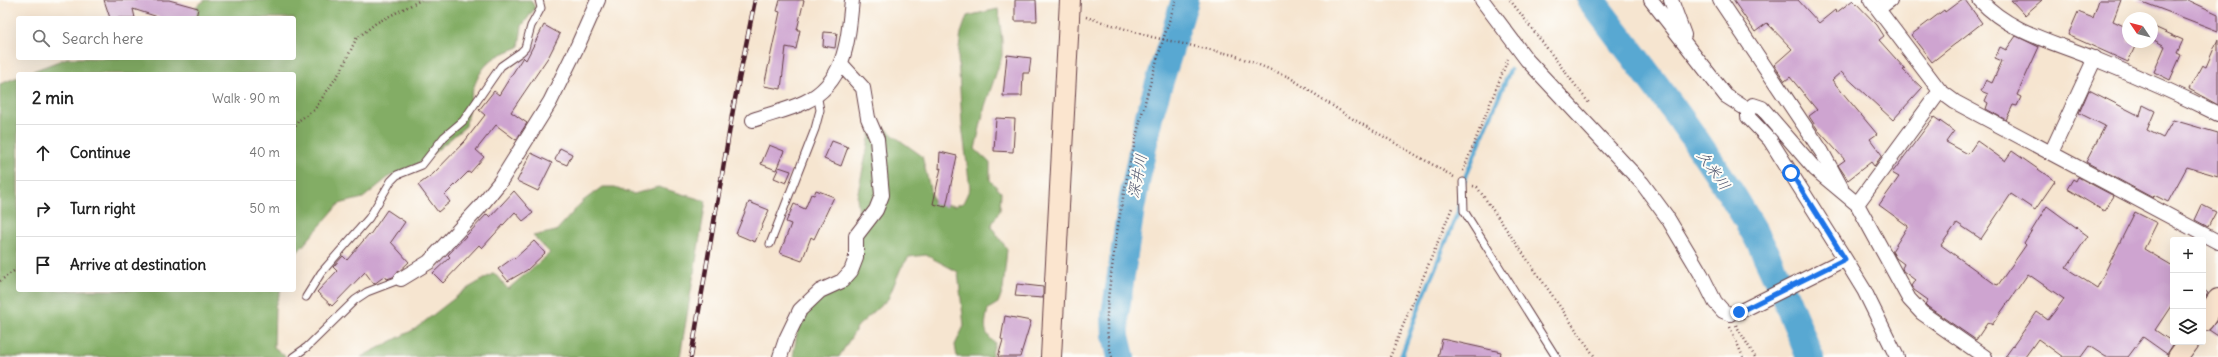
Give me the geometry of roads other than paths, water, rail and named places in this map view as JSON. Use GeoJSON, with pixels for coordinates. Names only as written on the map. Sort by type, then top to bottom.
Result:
{"type":"FeatureCollection","features":[{"type":"Feature","properties":{"kind":"street"},"geometry":{"type":"LineString","coordinates":[[401,279],[429,262],[480,207],[500,182],[550,102],[598,0]]}},
{"type":"Feature","properties":{"kind":"street"},"geometry":{"type":"LineString","coordinates":[[753,120],[805,102],[816,94],[838,73],[846,50],[852,0]]}},
{"type":"Feature","properties":{"kind":"street"},"geometry":{"type":"LineString","coordinates":[[1482,0],[1515,44],[1563,100],[1611,148],[1642,183],[1670,223],[1701,274],[1715,302],[1723,311],[1734,313],[1845,259]]}},
{"type":"Feature","properties":{"kind":"street"},"geometry":{"type":"LineString","coordinates":[[1651,0],[1726,96],[1748,110]]}},
{"type":"Feature","properties":{"kind":"street"},"geometry":{"type":"LineString","coordinates":[[1660,0],[1726,96]]}},
{"type":"Feature","properties":{"kind":"street"},"geometry":{"type":"LineString","coordinates":[[1671,0],[1684,35]]}},
{"type":"Feature","properties":{"kind":"street"},"geometry":{"type":"LineString","coordinates":[[1720,0],[1822,152],[1843,191]]}},
{"type":"Feature","properties":{"kind":"street"},"geometry":{"type":"LineString","coordinates":[[1890,0],[1874,5],[1940,91],[1955,102],[2218,242]]}},
{"type":"Feature","properties":{"kind":"street"},"geometry":{"type":"LineString","coordinates":[[1980,0],[2000,19],[2013,27],[2094,58],[2218,114]]}},
{"type":"Feature","properties":{"kind":"street"},"geometry":{"type":"LineString","coordinates":[[1050,357],[1070,6]]}},
{"type":"Feature","properties":{"kind":"street"},"geometry":{"type":"LineString","coordinates":[[2051,153],[2094,58]]}},
{"type":"Feature","properties":{"kind":"street"},"geometry":{"type":"LineString","coordinates":[[780,357],[786,338],[800,310],[820,291],[842,281],[852,271],[856,258],[856,236],[876,210],[882,194],[877,139],[868,118],[863,88],[841,64]]}},
{"type":"Feature","properties":{"kind":"street"},"geometry":{"type":"LineString","coordinates":[[1857,204],[1940,91]]}},
{"type":"Feature","properties":{"kind":"street"},"geometry":{"type":"LineString","coordinates":[[1748,110],[1753,106],[1762,108],[1815,169],[1857,204],[1908,299],[1922,313],[1985,357]]}},
{"type":"Feature","properties":{"kind":"street"},"geometry":{"type":"LineString","coordinates":[[1748,110],[1748,117],[1770,140],[1864,290],[1897,357]]}},
{"type":"Feature","properties":{"kind":"street"},"geometry":{"type":"LineString","coordinates":[[2206,317],[2218,299]]}},
{"type":"Feature","properties":{"kind":"street"},"geometry":{"type":"LineString","coordinates":[[2178,357],[2187,345]]}},
{"type":"Feature","properties":{"kind":"lane"},"geometry":{"type":"LineString","coordinates":[[306,297],[321,273],[369,218],[391,181],[397,175],[422,165],[444,137],[463,121],[501,66],[525,48],[531,26],[541,8],[539,0]]}},
{"type":"Feature","properties":{"kind":"lane"},"geometry":{"type":"LineString","coordinates":[[770,244],[815,129],[820,110],[816,94]]}},
{"type":"Feature","properties":{"kind":"lane"},"geometry":{"type":"LineString","coordinates":[[1463,182],[1464,211],[1556,357]]}},
{"type":"Feature","properties":{"kind":"lane"},"geometry":{"type":"LineString","coordinates":[[293,357],[307,347],[355,300],[367,292],[401,279]]}},
{"type":"Feature","properties":{"kind":"waterway","name":"深井川"},"geometry":{"type":"LineString","coordinates":[[1121,357],[1116,336],[1115,315],[1131,208],[1149,116],[1185,0]]}},
{"type":"Feature","properties":{"kind":"waterway","name":"久米川"},"geometry":{"type":"LineString","coordinates":[[1591,0],[1678,115],[1738,204],[1771,265],[1810,357]]}},
{"type":"Feature","properties":{"kind":"waterway"},"geometry":{"type":"LineString","coordinates":[[1462,185],[1510,70]]}},
{"type":"Feature","properties":{"kind":"waterway"},"geometry":{"type":"LineString","coordinates":[[1401,357],[1420,305],[1458,212],[1461,194]]}},
{"type":"Feature","properties":{"kind":"railway"},"geometry":{"type":"LineString","coordinates":[[691,357],[734,104],[755,0]]}}]}
